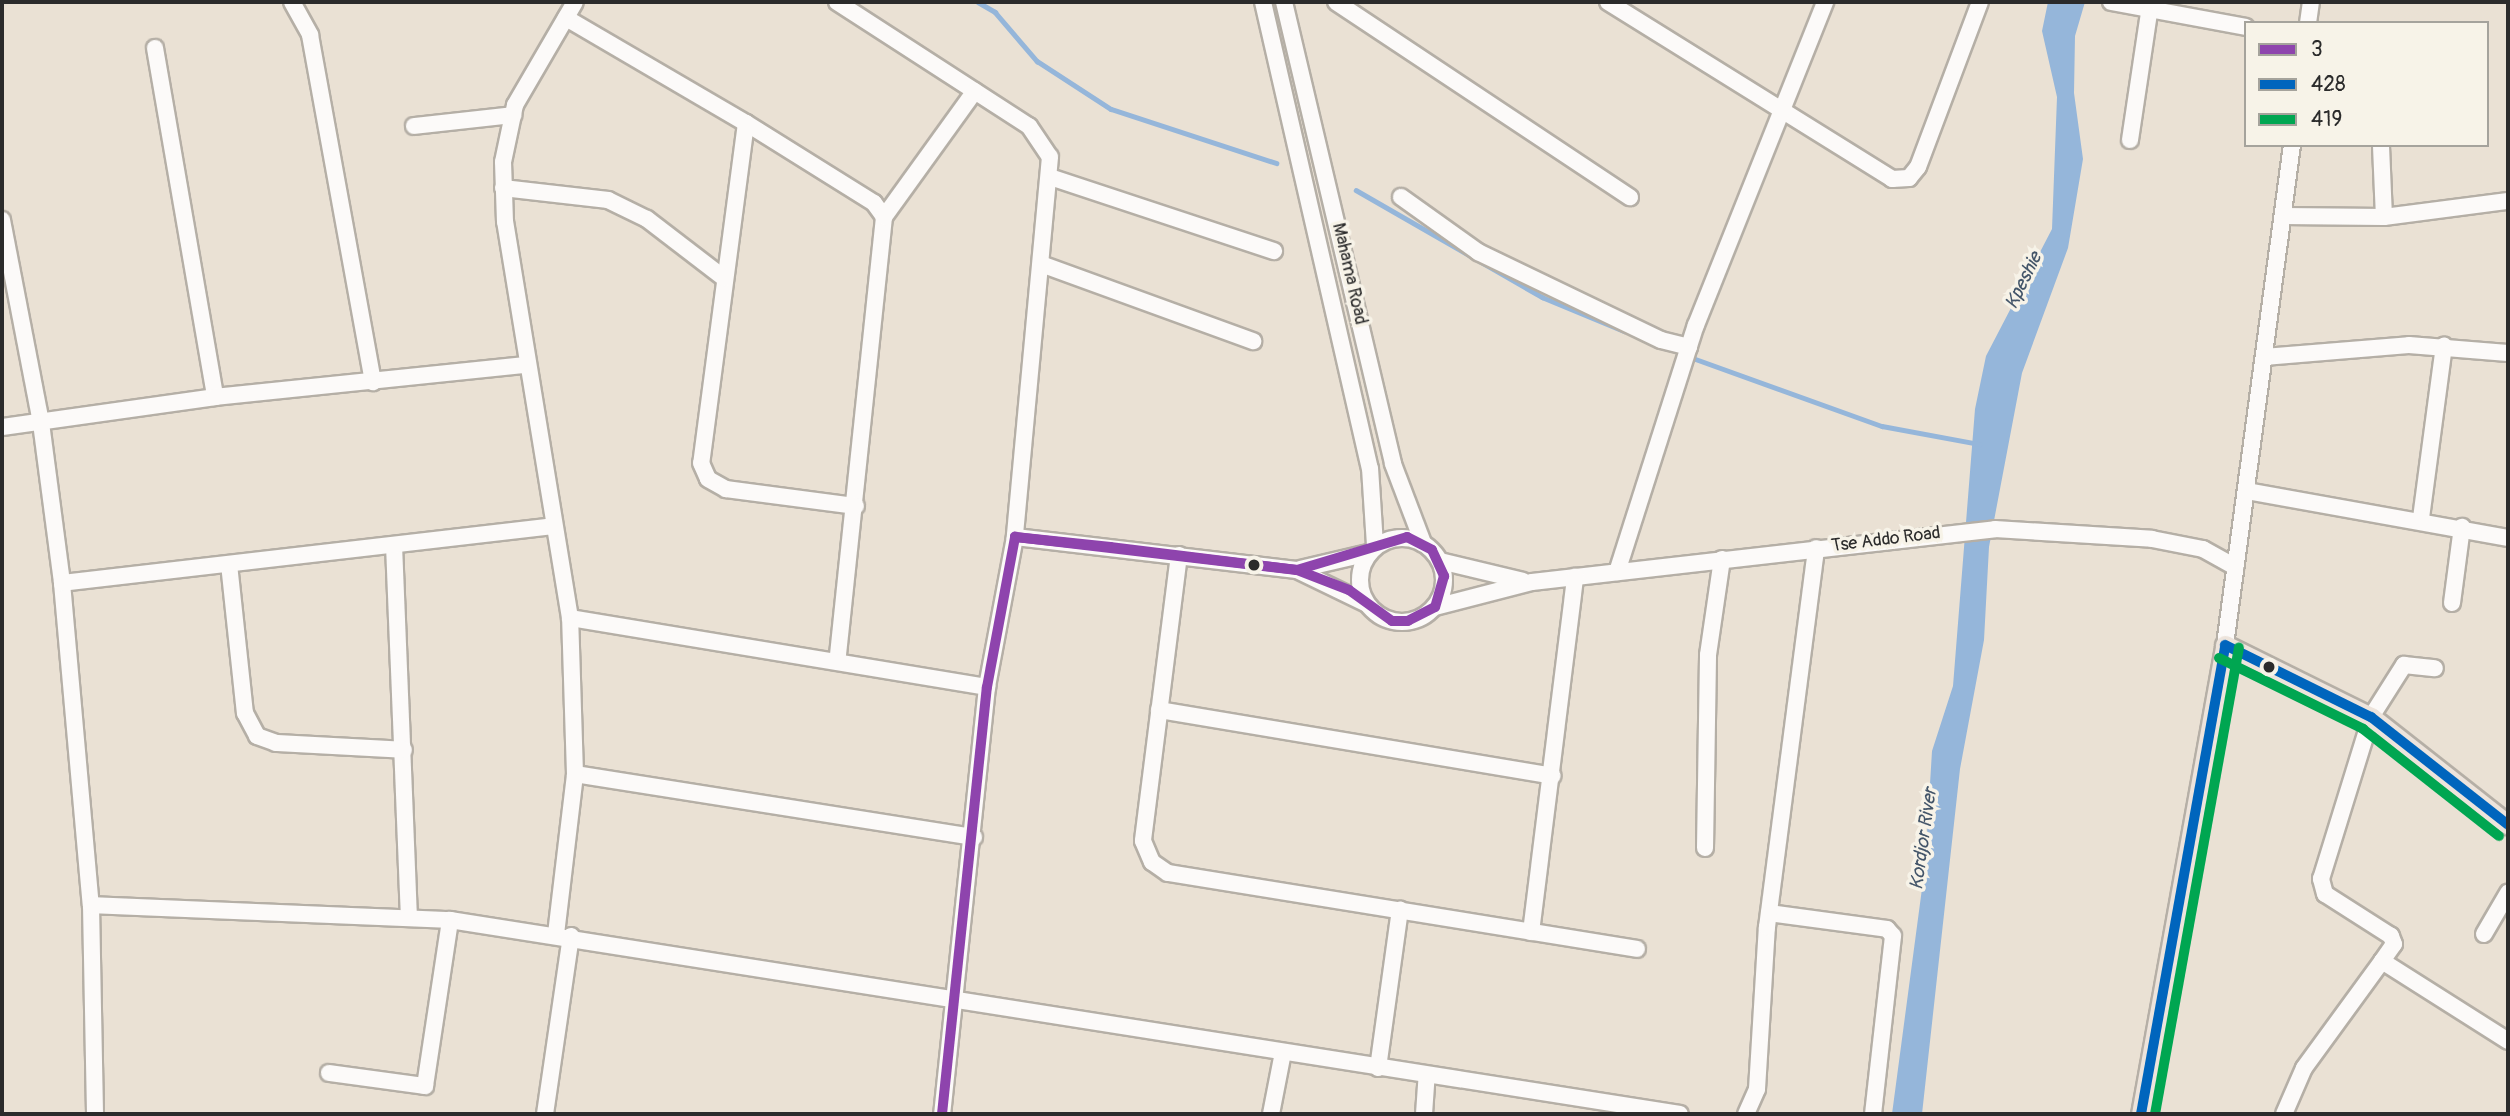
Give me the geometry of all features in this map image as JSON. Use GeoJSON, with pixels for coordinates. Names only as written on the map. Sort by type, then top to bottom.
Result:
{"type":"FeatureCollection","features":[{"type":"Feature","properties":{"kind":"main road"},"geometry":{"type":"LineString","coordinates":[[2140,1114],[2225,645],[2371,717],[2508,825]]}},
{"type":"Feature","properties":{"kind":"street"},"geometry":{"type":"LineString","coordinates":[[292,2],[310,35],[373,382]]}},
{"type":"Feature","properties":{"kind":"street"},"geometry":{"type":"LineString","coordinates":[[545,1114],[563,935],[575,774],[570,618],[551,526],[503,188],[513,115],[575,2]]}},
{"type":"Feature","properties":{"kind":"street"},"geometry":{"type":"LineString","coordinates":[[837,2],[975,91],[1044,142],[1050,177],[1015,537],[987,687],[957,1000],[942,1114]]}},
{"type":"Feature","properties":{"kind":"street","name":"Mahama Road"},"geometry":{"type":"LineString","coordinates":[[1263,2],[1370,468],[1372,549]]}},
{"type":"Feature","properties":{"kind":"street","name":"Mahama Road"},"geometry":{"type":"LineString","coordinates":[[1284,2],[1393,464],[1423,542]]}},
{"type":"Feature","properties":{"kind":"street"},"geometry":{"type":"LineString","coordinates":[[1336,2],[1630,197]]}},
{"type":"Feature","properties":{"kind":"street"},"geometry":{"type":"LineString","coordinates":[[1608,2],[1783,115],[1892,179],[1909,178],[1980,2]]}},
{"type":"Feature","properties":{"kind":"street"},"geometry":{"type":"LineString","coordinates":[[1617,572],[1688,348],[1783,115],[1825,2]]}},
{"type":"Feature","properties":{"kind":"street"},"geometry":{"type":"LineString","coordinates":[[2110,2],[2149,13],[2244,27]]}},
{"type":"Feature","properties":{"kind":"street"},"geometry":{"type":"LineString","coordinates":[[2308,21],[2311,2]]}},
{"type":"Feature","properties":{"kind":"street"},"geometry":{"type":"LineString","coordinates":[[2130,140],[2149,13]]}},
{"type":"Feature","properties":{"kind":"street"},"geometry":{"type":"LineString","coordinates":[[566,18],[746,123],[874,203],[884,217]]}},
{"type":"Feature","properties":{"kind":"street"},"geometry":{"type":"LineString","coordinates":[[155,48],[215,397]]}},
{"type":"Feature","properties":{"kind":"street"},"geometry":{"type":"LineString","coordinates":[[837,661],[856,506],[884,217],[975,91]]}},
{"type":"Feature","properties":{"kind":"street"},"geometry":{"type":"LineString","coordinates":[[414,125],[513,115]]}},
{"type":"Feature","properties":{"kind":"street"},"geometry":{"type":"LineString","coordinates":[[746,123],[701,463],[708,479],[726,489],[856,506]]}},
{"type":"Feature","properties":{"kind":"street"},"geometry":{"type":"LineString","coordinates":[[2225,645],[2292,147]]}},
{"type":"Feature","properties":{"kind":"street"},"geometry":{"type":"LineString","coordinates":[[2381,147],[2384,218]]}},
{"type":"Feature","properties":{"kind":"street"},"geometry":{"type":"LineString","coordinates":[[1050,177],[1274,251]]}},
{"type":"Feature","properties":{"kind":"street"},"geometry":{"type":"LineString","coordinates":[[503,188],[608,200],[647,219],[724,278]]}},
{"type":"Feature","properties":{"kind":"street"},"geometry":{"type":"LineString","coordinates":[[1401,197],[1478,252],[1661,340],[1688,348]]}},
{"type":"Feature","properties":{"kind":"street"},"geometry":{"type":"LineString","coordinates":[[2283,216],[2384,218],[2508,201]]}},
{"type":"Feature","properties":{"kind":"street"},"geometry":{"type":"LineString","coordinates":[[2,220],[7,286],[41,423],[62,583],[91,905],[95,1114]]}},
{"type":"Feature","properties":{"kind":"street"},"geometry":{"type":"LineString","coordinates":[[1041,264],[1253,341]]}},
{"type":"Feature","properties":{"kind":"street"},"geometry":{"type":"LineString","coordinates":[[2264,358],[2444,346],[2508,353]]}},
{"type":"Feature","properties":{"kind":"street"},"geometry":{"type":"LineString","coordinates":[[2421,518],[2444,346]]}},
{"type":"Feature","properties":{"kind":"street"},"geometry":{"type":"LineString","coordinates":[[2,427],[215,397],[527,365]]}},
{"type":"Feature","properties":{"kind":"street"},"geometry":{"type":"LineString","coordinates":[[2247,491],[2421,518],[2508,538]]}},
{"type":"Feature","properties":{"kind":"street"},"geometry":{"type":"LineString","coordinates":[[62,583],[551,526]]}},
{"type":"Feature","properties":{"kind":"street"},"geometry":{"type":"LineString","coordinates":[[2452,603],[2462,527]]}},
{"type":"Feature","properties":{"kind":"street","name":"Tse Addo Road"},"geometry":{"type":"LineString","coordinates":[[1435,607],[1532,582],[1943,533],[2050,532],[2184,544],[2235,567]]}},
{"type":"Feature","properties":{"kind":"street"},"geometry":{"type":"LineString","coordinates":[[1015,537],[1297,570],[1367,604],[1392,621],[1408,621],[1435,607],[1444,576],[1440,561],[1423,542],[1407,537],[1297,570]]}},
{"type":"Feature","properties":{"kind":"street"},"geometry":{"type":"LineString","coordinates":[[394,545],[409,914]]}},
{"type":"Feature","properties":{"kind":"street"},"geometry":{"type":"LineString","coordinates":[[1746,1114],[1757,1089],[1769,913],[1816,548]]}},
{"type":"Feature","properties":{"kind":"street"},"geometry":{"type":"LineString","coordinates":[[1367,604],[1359,578],[1372,549]]}},
{"type":"Feature","properties":{"kind":"street"},"geometry":{"type":"LineString","coordinates":[[1179,555],[1143,841],[1152,862],[1168,873],[1637,949]]}},
{"type":"Feature","properties":{"kind":"street"},"geometry":{"type":"LineString","coordinates":[[1704,848],[1708,655],[1722,559]]}},
{"type":"Feature","properties":{"kind":"street","name":"Tse Addo Road"},"geometry":{"type":"LineString","coordinates":[[1440,561],[1532,582]]}},
{"type":"Feature","properties":{"kind":"street"},"geometry":{"type":"LineString","coordinates":[[229,564],[245,713],[257,736],[276,743],[404,750]]}},
{"type":"Feature","properties":{"kind":"street"},"geometry":{"type":"LineString","coordinates":[[1531,932],[1553,776],[1575,577]]}},
{"type":"Feature","properties":{"kind":"street"},"geometry":{"type":"LineString","coordinates":[[570,618],[987,687]]}},
{"type":"Feature","properties":{"kind":"street"},"geometry":{"type":"LineString","coordinates":[[2284,1114],[2304,1068],[2394,944],[2391,936],[2320,888],[2371,717],[2404,665],[2435,668]]}},
{"type":"Feature","properties":{"kind":"street"},"geometry":{"type":"LineString","coordinates":[[1159,710],[1553,776]]}},
{"type":"Feature","properties":{"kind":"street"},"geometry":{"type":"LineString","coordinates":[[575,774],[974,837]]}},
{"type":"Feature","properties":{"kind":"street"},"geometry":{"type":"LineString","coordinates":[[2484,934],[2508,893]]}},
{"type":"Feature","properties":{"kind":"street"},"geometry":{"type":"LineString","coordinates":[[91,905],[409,914],[563,935],[1427,1076],[1680,1114]]}},
{"type":"Feature","properties":{"kind":"street"},"geometry":{"type":"LineString","coordinates":[[1378,1068],[1400,910]]}},
{"type":"Feature","properties":{"kind":"street"},"geometry":{"type":"LineString","coordinates":[[1769,913],[1886,929],[1893,936],[1873,1114]]}},
{"type":"Feature","properties":{"kind":"street"},"geometry":{"type":"LineString","coordinates":[[329,1073],[425,1086],[450,920]]}},
{"type":"Feature","properties":{"kind":"street"},"geometry":{"type":"LineString","coordinates":[[2382,961],[2508,1041]]}},
{"type":"Feature","properties":{"kind":"street"},"geometry":{"type":"LineString","coordinates":[[1271,1114],[1283,1052]]}},
{"type":"Feature","properties":{"kind":"street"},"geometry":{"type":"LineString","coordinates":[[1424,1114],[1427,1076]]}},
{"type":"Feature","properties":{"kind":"water"},"geometry":{"type":"Polygon","coordinates":[[[2048,2],[2085,2],[2075,36],[2074,93],[2083,159],[2068,248],[2022,373],[1989,547],[1984,640],[1960,769],[1922,1114],[1892,1114],[1925,866],[1932,751],[1953,686],[1975,409],[1986,356],[2052,229],[2057,97],[2042,31],[2048,2]]]}},
{"type":"Feature","properties":{"kind":"waterway"},"geometry":{"type":"LineString","coordinates":[[978,2],[995,12],[1037,61],[1111,109],[1276,163]]}},
{"type":"Feature","properties":{"kind":"waterway"},"geometry":{"type":"LineString","coordinates":[[1356,190],[1542,297],[1624,331]]}},
{"type":"Feature","properties":{"kind":"waterway"},"geometry":{"type":"LineString","coordinates":[[1690,357],[1882,426],[1979,444]]}},
{"type":"Feature","properties":{"kind":"transit line","name":"3"},"geometry":{"type":"LineString","coordinates":[[1015,537],[1110,547],[1297,570],[1015,537]]}},
{"type":"Feature","properties":{"kind":"transit line","name":"3"},"geometry":{"type":"LineString","coordinates":[[942,1114],[987,687],[1015,537]]}},
{"type":"Feature","properties":{"kind":"transit line","name":"3"},"geometry":{"type":"LineString","coordinates":[[1407,537],[1432,550],[1444,576],[1435,607],[1408,621],[1392,621],[1349,590],[1297,570],[1407,537]]}},
{"type":"Feature","properties":{"kind":"transit line","name":"428"},"geometry":{"type":"LineString","coordinates":[[2225,645],[2371,717],[2508,825]]}},
{"type":"Feature","properties":{"kind":"transit line","name":"428"},"geometry":{"type":"LineString","coordinates":[[2141,1114],[2225,645]]}},
{"type":"Feature","properties":{"kind":"transit line","name":"419"},"geometry":{"type":"LineString","coordinates":[[2155,1114],[2239,647]]}},
{"type":"Feature","properties":{"kind":"transit line","name":"419"},"geometry":{"type":"LineString","coordinates":[[2219,658],[2363,729],[2499,836]]}},
{"type":"Feature","properties":{"kind":"water label","name":"Kpeshie"},"geometry":{"type":"Point","coordinates":[2024,281]}},
{"type":"Feature","properties":{"kind":"water label","name":"Kordjor River"},"geometry":{"type":"Point","coordinates":[1924,839]}}]}
